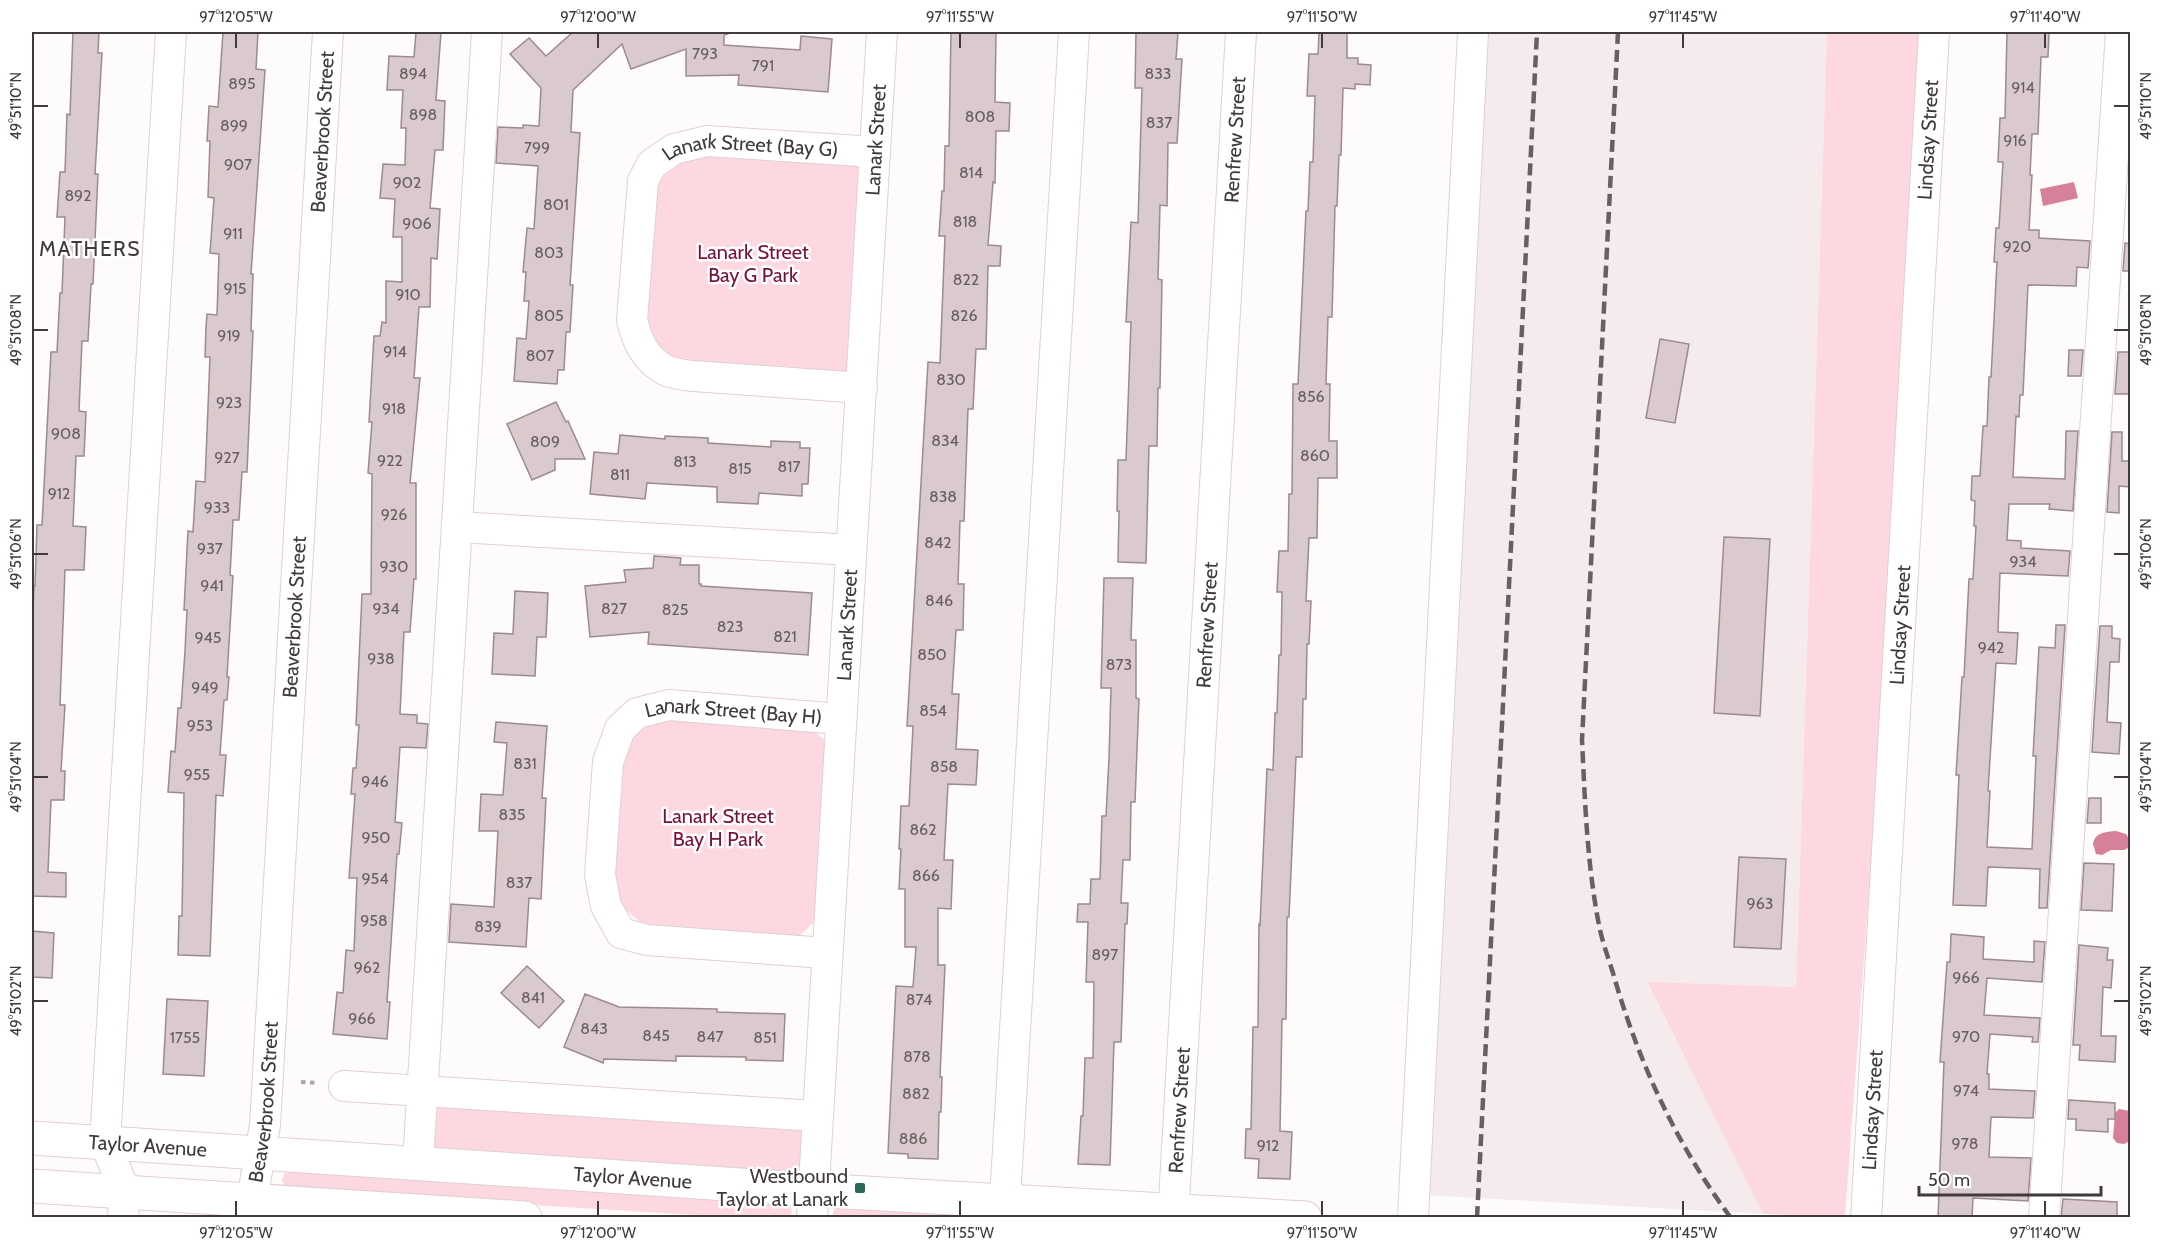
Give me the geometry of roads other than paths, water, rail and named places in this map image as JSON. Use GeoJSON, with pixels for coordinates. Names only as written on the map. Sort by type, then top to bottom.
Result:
{"type":"FeatureCollection","features":[{"type":"Feature","properties":{"kind":"main road","name":"Taylor Avenue"},"geometry":{"type":"LineString","coordinates":[[32,1138],[418,1163],[812,1203],[1005,1200],[1173,1213],[1305,1218]]}},
{"type":"Feature","properties":{"kind":"main road"},"geometry":{"type":"LineString","coordinates":[[32,1186],[124,1205],[525,1218]]}},
{"type":"Feature","properties":{"kind":"street"},"geometry":{"type":"LineString","coordinates":[[124,1205],[105,1142],[171,32]]}},
{"type":"Feature","properties":{"kind":"street","name":"Beaverbrook Street"},"geometry":{"type":"LineString","coordinates":[[251,1209],[265,1125],[328,32]]}},
{"type":"Feature","properties":{"kind":"street"},"geometry":{"type":"LineString","coordinates":[[418,1163],[487,32]]}},
{"type":"Feature","properties":{"kind":"street","name":"Lanark Street"},"geometry":{"type":"LineString","coordinates":[[812,1203],[882,32]]}},
{"type":"Feature","properties":{"kind":"street"},"geometry":{"type":"LineString","coordinates":[[1005,1200],[1074,32]]}},
{"type":"Feature","properties":{"kind":"street","name":"Renfrew Street"},"geometry":{"type":"LineString","coordinates":[[1173,1213],[1241,32]]}},
{"type":"Feature","properties":{"kind":"street"},"geometry":{"type":"LineString","coordinates":[[1413,1218],[1473,32]]}},
{"type":"Feature","properties":{"kind":"street","name":"Lindsay Street"},"geometry":{"type":"LineString","coordinates":[[1866,1218],[1934,32]]}},
{"type":"Feature","properties":{"kind":"street"},"geometry":{"type":"LineString","coordinates":[[2044,1218],[2121,32]]}},
{"type":"Feature","properties":{"kind":"street","name":"Lanark Street (Bay G)"},"geometry":{"type":"LineString","coordinates":[[862,388],[693,376],[666,371],[647,356],[637,340],[632,320],[643,181],[652,164],[666,154],[674,149],[707,141],[875,152]]}},
{"type":"Feature","properties":{"kind":"street"},"geometry":{"type":"LineString","coordinates":[[457,527],[851,550]]}},
{"type":"Feature","properties":{"kind":"street","name":"Lanark Street (Bay H)"},"geometry":{"type":"LineString","coordinates":[[826,953],[647,940],[621,933],[606,906],[600,874],[608,762],[620,729],[637,713],[669,705],[840,719]]}},
{"type":"Feature","properties":{"kind":"street"},"geometry":{"type":"LineString","coordinates":[[344,1086],[816,1116]]}},
{"type":"Feature","properties":{"kind":"railway"},"geometry":{"type":"LineString","coordinates":[[1477,1218],[1537,32]]}},
{"type":"Feature","properties":{"kind":"railway"},"geometry":{"type":"LineString","coordinates":[[1618,32],[1582,740],[1589,856],[1600,931],[1634,1038],[1676,1131],[1711,1190],[1731,1218]]}},
{"type":"Feature","properties":{"kind":"place","name":"Westbound Taylor at Lanark"},"geometry":{"type":"Point","coordinates":[860,1188]}},
{"type":"Feature","properties":{"kind":"district","name":"MATHERS"},"geometry":{"type":"Point","coordinates":[90,248]}},
{"type":"Feature","properties":{"kind":"park label","name":"Lanark Street Bay G Park"},"geometry":{"type":"Point","coordinates":[753,264]}},
{"type":"Feature","properties":{"kind":"park label","name":"Lanark Street Bay H Park"},"geometry":{"type":"Point","coordinates":[718,828]}}]}
